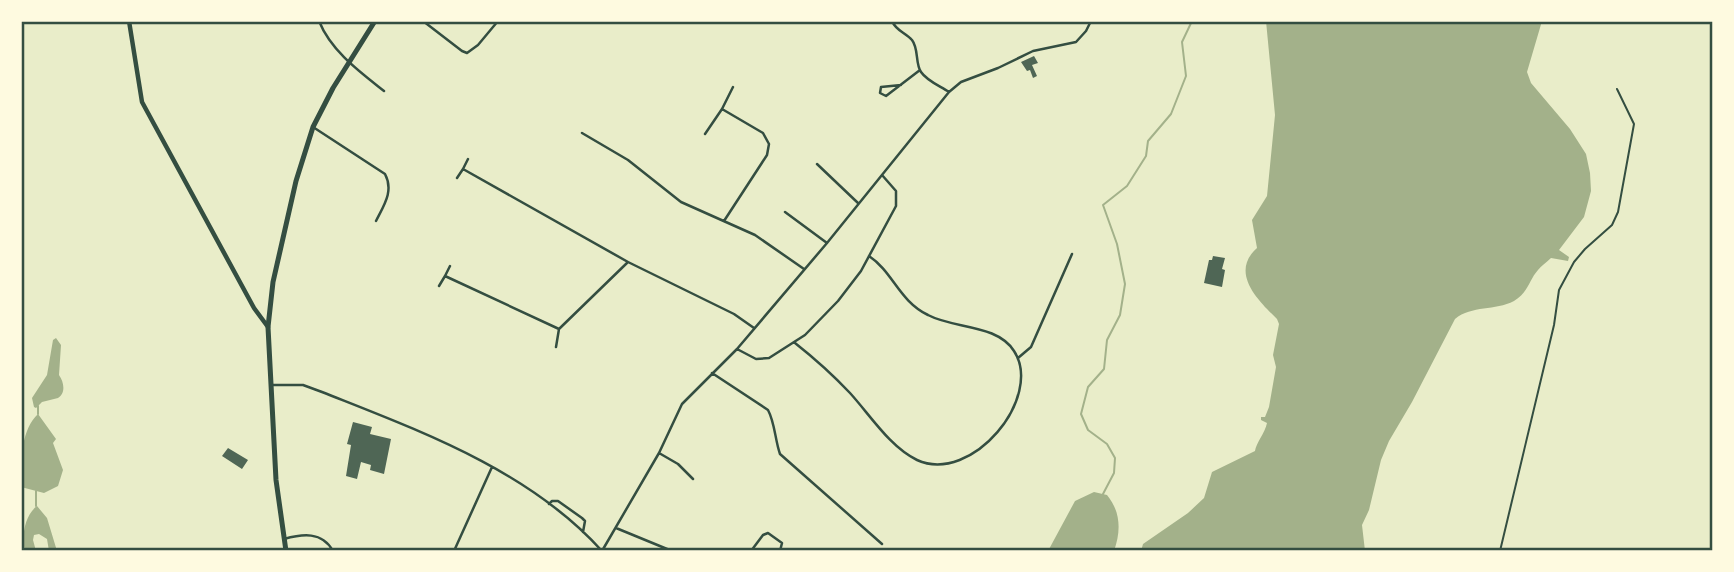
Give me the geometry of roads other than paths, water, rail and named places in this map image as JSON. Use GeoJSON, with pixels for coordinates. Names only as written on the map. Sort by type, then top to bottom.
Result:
{"type":"FeatureCollection","features":[{"type":"Feature","properties":{"kind":"highway"},"geometry":{"type":"LineString","coordinates":[[286,551],[276,480],[269,309],[296,181],[313,127],[374,21]]}},
{"type":"Feature","properties":{"kind":"main road"},"geometry":{"type":"LineString","coordinates":[[129,21],[142,102],[254,308],[268,327]]}},
{"type":"Feature","properties":{"kind":"street"},"geometry":{"type":"LineString","coordinates":[[319,21],[327,37],[349,62],[384,91]]}},
{"type":"Feature","properties":{"kind":"street"},"geometry":{"type":"LineString","coordinates":[[423,21],[467,53],[478,45],[498,21]]}},
{"type":"Feature","properties":{"kind":"street"},"geometry":{"type":"LineString","coordinates":[[892,21],[898,31],[911,38],[920,71],[949,92]]}},
{"type":"Feature","properties":{"kind":"street"},"geometry":{"type":"LineString","coordinates":[[271,385],[303,385],[322,391],[467,453],[549,504],[602,551],[659,453],[682,404],[737,349],[949,92],[961,82],[1033,51],[1076,42],[1091,21]]}},
{"type":"Feature","properties":{"kind":"street"},"geometry":{"type":"LineString","coordinates":[[901,85],[884,85],[880,93],[887,96],[920,71]]}},
{"type":"Feature","properties":{"kind":"street"},"geometry":{"type":"LineString","coordinates":[[705,134],[733,87]]}},
{"type":"Feature","properties":{"kind":"street"},"geometry":{"type":"LineString","coordinates":[[722,109],[763,133],[769,144],[767,155],[724,222]]}},
{"type":"Feature","properties":{"kind":"street"},"geometry":{"type":"LineString","coordinates":[[313,127],[385,174],[390,184],[387,198],[376,221]]}},
{"type":"Feature","properties":{"kind":"street"},"geometry":{"type":"LineString","coordinates":[[582,133],[628,160],[681,202],[755,235],[804,269]]}},
{"type":"Feature","properties":{"kind":"street"},"geometry":{"type":"LineString","coordinates":[[457,178],[468,159]]}},
{"type":"Feature","properties":{"kind":"street"},"geometry":{"type":"LineString","coordinates":[[817,164],[859,204]]}},
{"type":"Feature","properties":{"kind":"street"},"geometry":{"type":"LineString","coordinates":[[463,169],[628,262],[734,314],[754,328]]}},
{"type":"Feature","properties":{"kind":"street"},"geometry":{"type":"LineString","coordinates":[[737,349],[750,356],[765,359],[795,343],[850,287],[893,212],[898,198],[893,186],[881,175]]}},
{"type":"Feature","properties":{"kind":"street"},"geometry":{"type":"LineString","coordinates":[[785,212],[827,243]]}},
{"type":"Feature","properties":{"kind":"street"},"geometry":{"type":"LineString","coordinates":[[1018,358],[1031,348],[1072,254]]}},
{"type":"Feature","properties":{"kind":"street"},"geometry":{"type":"LineString","coordinates":[[795,343],[838,381],[901,448],[918,460],[934,465],[962,461],[983,446],[1003,425],[1020,388],[1021,378],[1018,358],[1008,343],[999,336],[934,318],[913,306],[898,291],[880,265],[869,256]]}},
{"type":"Feature","properties":{"kind":"street"},"geometry":{"type":"LineString","coordinates":[[555,346],[559,330],[628,262]]}},
{"type":"Feature","properties":{"kind":"street"},"geometry":{"type":"LineString","coordinates":[[439,286],[450,266]]}},
{"type":"Feature","properties":{"kind":"street"},"geometry":{"type":"LineString","coordinates":[[444,276],[559,330]]}},
{"type":"Feature","properties":{"kind":"street"},"geometry":{"type":"LineString","coordinates":[[712,373],[768,410],[780,454],[882,544]]}},
{"type":"Feature","properties":{"kind":"street"},"geometry":{"type":"LineString","coordinates":[[659,453],[678,464],[693,479]]}},
{"type":"Feature","properties":{"kind":"street"},"geometry":{"type":"LineString","coordinates":[[453,551],[492,467]]}},
{"type":"Feature","properties":{"kind":"street"},"geometry":{"type":"LineString","coordinates":[[549,504],[555,500],[576,513],[585,521],[583,532]]}},
{"type":"Feature","properties":{"kind":"street"},"geometry":{"type":"LineString","coordinates":[[616,528],[672,551]]}},
{"type":"Feature","properties":{"kind":"street"},"geometry":{"type":"LineString","coordinates":[[751,551],[763,535],[768,533],[782,543],[780,551]]}},
{"type":"Feature","properties":{"kind":"street"},"geometry":{"type":"LineString","coordinates":[[284,539],[314,536],[323,539],[332,551]]}},
{"type":"Feature","properties":{"kind":"waterway"},"geometry":{"type":"LineString","coordinates":[[1103,494],[1114,473],[1115,458],[1107,444],[1088,430],[1081,414],[1088,387],[1104,369],[1107,340],[1120,315],[1125,284],[1117,244],[1103,205],[1127,186],[1146,156],[1148,141],[1171,114],[1186,76],[1182,42],[1192,21]]}},
{"type":"Feature","properties":{"kind":"waterway"},"geometry":{"type":"LineString","coordinates":[[38,406],[38,414]]}},
{"type":"Feature","properties":{"kind":"waterway"},"geometry":{"type":"LineString","coordinates":[[36,491],[36,506]]}}]}
